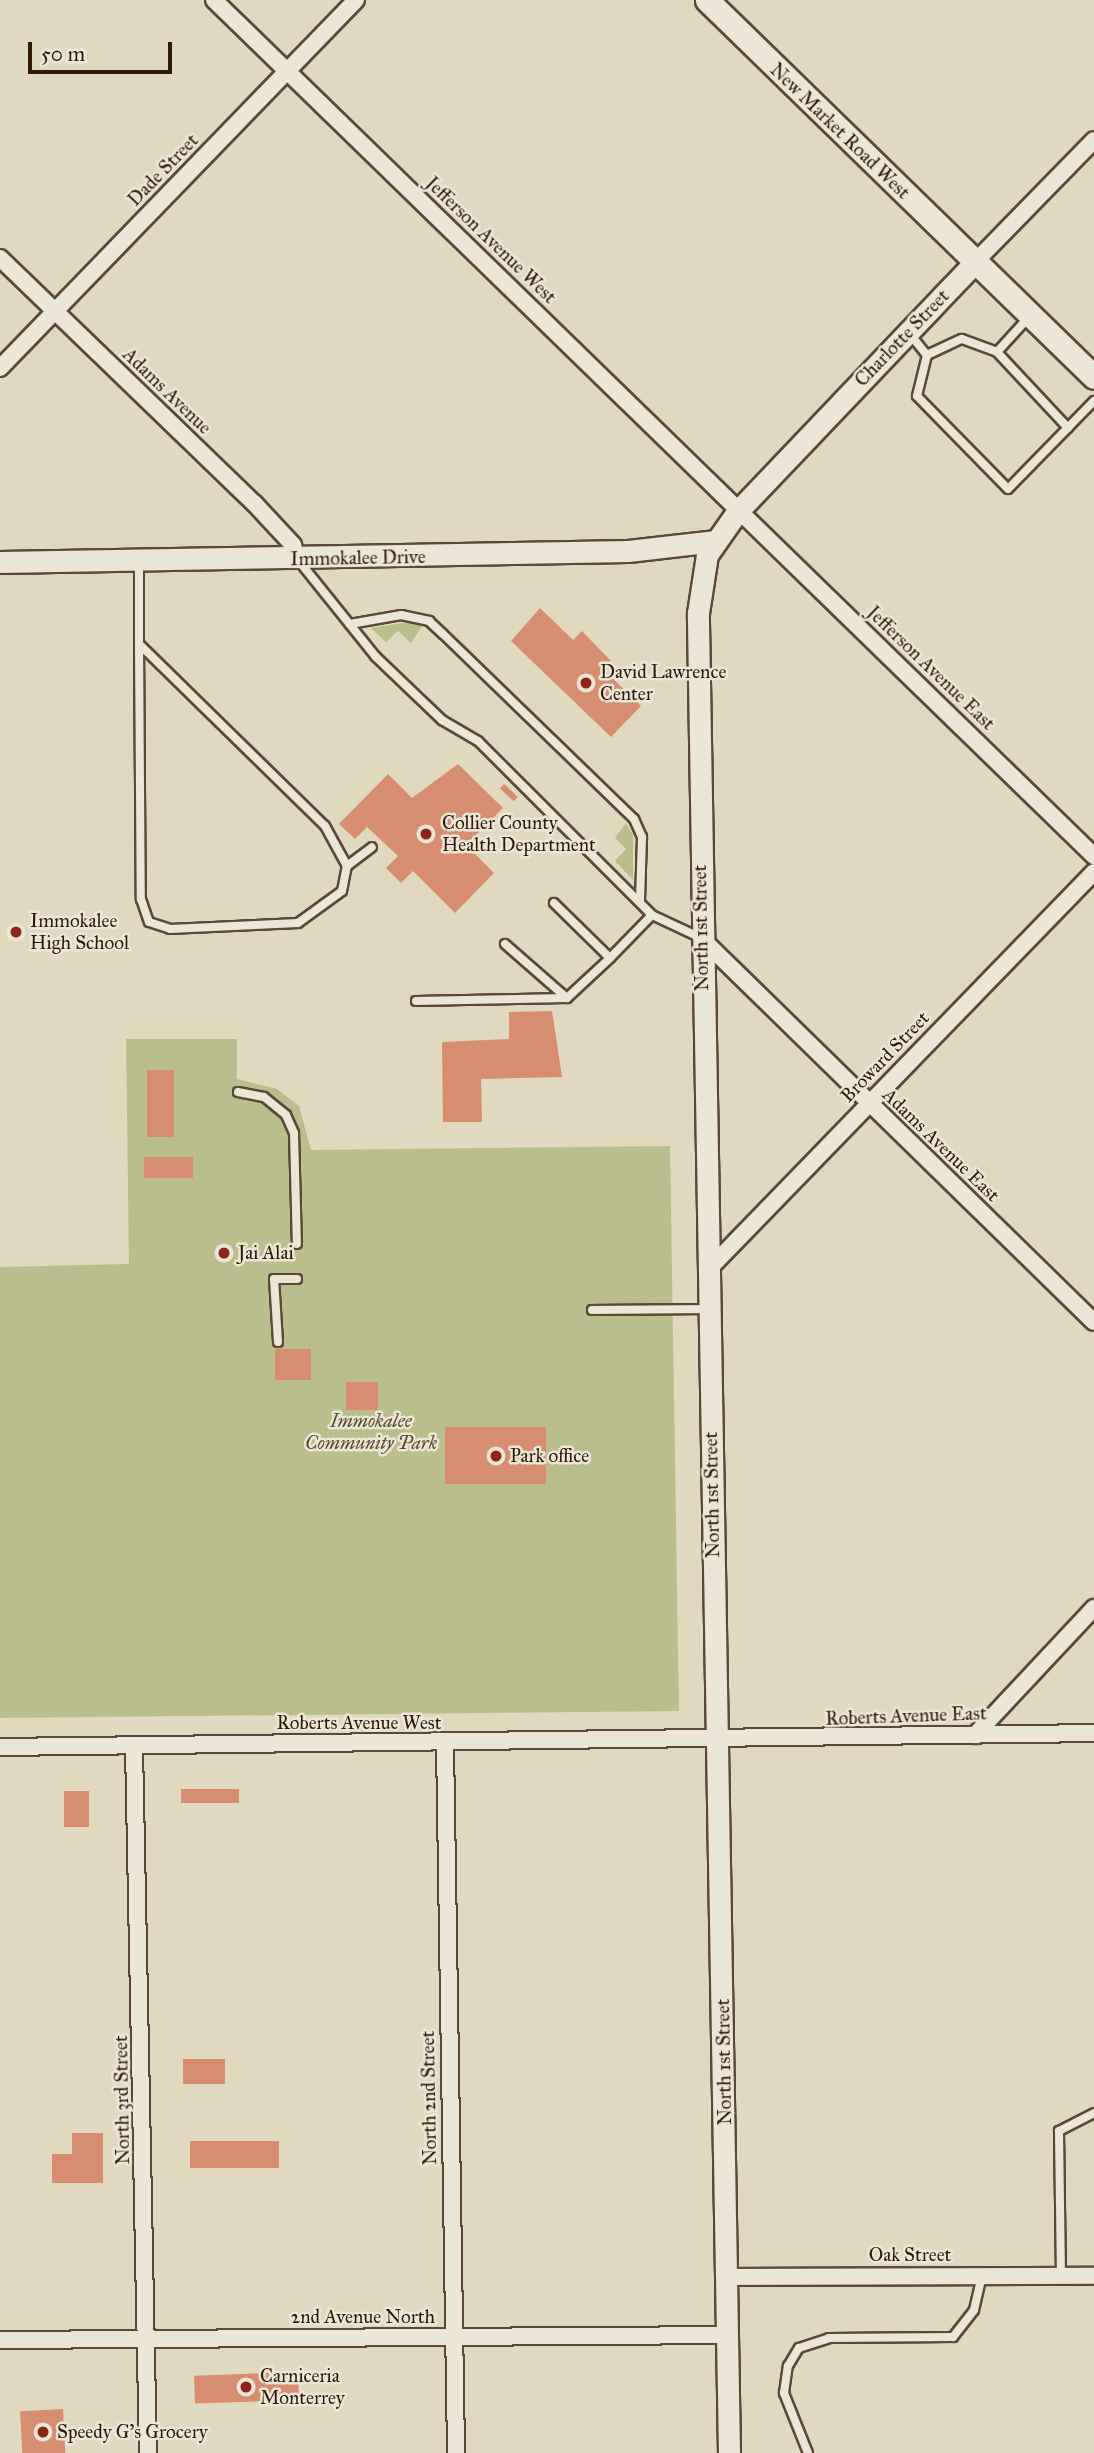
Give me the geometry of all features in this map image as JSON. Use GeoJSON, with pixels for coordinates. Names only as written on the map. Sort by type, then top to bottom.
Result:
{"type":"FeatureCollection","features":[{"type":"Feature","properties":{"kind":"main road","name":"New Market Road West"},"geometry":{"type":"LineString","coordinates":[[706,0],[1094,377]]}},
{"type":"Feature","properties":{"kind":"street","name":"Jefferson Avenue West"},"geometry":{"type":"LineString","coordinates":[[214,0],[737,512]]}},
{"type":"Feature","properties":{"kind":"street","name":"Dade Street"},"geometry":{"type":"LineString","coordinates":[[0,368],[356,0]]}},
{"type":"Feature","properties":{"kind":"street","name":"Charlotte Street"},"geometry":{"type":"LineString","coordinates":[[716,541],[737,512],[1094,140]]}},
{"type":"Feature","properties":{"kind":"street","name":"Adams Avenue"},"geometry":{"type":"LineString","coordinates":[[0,258],[254,503],[293,545],[297,559]]}},
{"type":"Feature","properties":{"kind":"street","name":"Jefferson Avenue East"},"geometry":{"type":"LineString","coordinates":[[737,512],[1094,856]]}},
{"type":"Feature","properties":{"kind":"street","name":"Immokalee Drive"},"geometry":{"type":"LineString","coordinates":[[0,562],[297,559],[628,551],[716,541]]}},
{"type":"Feature","properties":{"kind":"street","name":"North 1st Street"},"geometry":{"type":"LineString","coordinates":[[716,541],[708,555],[697,626],[729,2453]]}},
{"type":"Feature","properties":{"kind":"street","name":"Broward Street"},"geometry":{"type":"LineString","coordinates":[[707,1271],[1094,872]]}},
{"type":"Feature","properties":{"kind":"street","name":"Adams Avenue East"},"geometry":{"type":"LineString","coordinates":[[701,938],[1094,1321]]}},
{"type":"Feature","properties":{"kind":"street"},"geometry":{"type":"LineString","coordinates":[[975,1735],[1094,1608]]}},
{"type":"Feature","properties":{"kind":"street","name":"Roberts Avenue East"},"geometry":{"type":"LineString","coordinates":[[718,1741],[1094,1733]]}},
{"type":"Feature","properties":{"kind":"street","name":"Roberts Avenue West"},"geometry":{"type":"LineString","coordinates":[[0,1747],[718,1741]]}},
{"type":"Feature","properties":{"kind":"street","name":"North 2nd Street"},"geometry":{"type":"LineString","coordinates":[[445,1743],[456,2453]]}},
{"type":"Feature","properties":{"kind":"street","name":"North 3rd Street"},"geometry":{"type":"LineString","coordinates":[[134,1746],[148,2453]]}},
{"type":"Feature","properties":{"kind":"street","name":"Oak Street"},"geometry":{"type":"LineString","coordinates":[[727,2277],[1094,2276]]}},
{"type":"Feature","properties":{"kind":"street","name":"2nd Avenue North"},"geometry":{"type":"LineString","coordinates":[[0,2340],[726,2335]]}},
{"type":"Feature","properties":{"kind":"lane"},"geometry":{"type":"LineString","coordinates":[[997,352],[1030,315]]}},
{"type":"Feature","properties":{"kind":"lane"},"geometry":{"type":"LineString","coordinates":[[909,333],[927,355]]}},
{"type":"Feature","properties":{"kind":"lane"},"geometry":{"type":"LineString","coordinates":[[927,355],[962,339],[997,352],[1068,428]]}},
{"type":"Feature","properties":{"kind":"lane"},"geometry":{"type":"LineString","coordinates":[[927,355],[917,396],[1008,489],[1094,401]]}},
{"type":"Feature","properties":{"kind":"lane"},"geometry":{"type":"LineString","coordinates":[[297,559],[374,656],[442,720],[478,741],[652,915],[701,938]]}},
{"type":"Feature","properties":{"kind":"lane"},"geometry":{"type":"LineString","coordinates":[[139,561],[139,644],[141,900],[149,922],[170,929],[298,923],[342,891],[347,866],[325,826],[139,644]]}},
{"type":"Feature","properties":{"kind":"lane"},"geometry":{"type":"LineString","coordinates":[[349,624],[401,615],[429,621],[443,634],[634,819],[642,838],[640,902]]}},
{"type":"Feature","properties":{"kind":"lane"},"geometry":{"type":"LineString","coordinates":[[347,866],[372,847]]}},
{"type":"Feature","properties":{"kind":"lane"},"geometry":{"type":"LineString","coordinates":[[554,903],[610,958]]}},
{"type":"Feature","properties":{"kind":"lane"},"geometry":{"type":"LineString","coordinates":[[416,1001],[567,998],[652,915]]}},
{"type":"Feature","properties":{"kind":"lane"},"geometry":{"type":"LineString","coordinates":[[505,944],[567,998]]}},
{"type":"Feature","properties":{"kind":"lane"},"geometry":{"type":"LineString","coordinates":[[238,1092],[264,1097],[286,1115],[294,1133],[297,1244]]}},
{"type":"Feature","properties":{"kind":"lane"},"geometry":{"type":"LineString","coordinates":[[278,1342],[274,1279],[297,1279]]}},
{"type":"Feature","properties":{"kind":"lane"},"geometry":{"type":"LineString","coordinates":[[592,1310],[708,1309]]}},
{"type":"Feature","properties":{"kind":"lane"},"geometry":{"type":"LineString","coordinates":[[1061,2276],[1059,2131],[1094,2113]]}},
{"type":"Feature","properties":{"kind":"lane"},"geometry":{"type":"LineString","coordinates":[[808,2453],[784,2393],[788,2366],[799,2348],[829,2338],[953,2337],[974,2311],[982,2276]]}},
{"type":"Feature","properties":{"kind":"green space"},"geometry":{"type":"Polygon","coordinates":[[[409,622],[422,626],[411,643],[398,631],[386,642],[371,628],[409,622]]]}},
{"type":"Feature","properties":{"kind":"green space"},"geometry":{"type":"Polygon","coordinates":[[[626,823],[633,835],[633,880],[615,861],[626,849],[615,838],[626,823]]]}},
{"type":"Feature","properties":{"kind":"green space","name":"Immokalee Community Park"},"geometry":{"type":"Polygon","coordinates":[[[126,1039],[237,1039],[237,1079],[277,1089],[299,1106],[311,1150],[670,1146],[679,1711],[0,1718],[0,1267],[129,1264],[126,1039]]]}},
{"type":"Feature","properties":{"kind":"building","name":"David Lawrence Center"},"geometry":{"type":"Polygon","coordinates":[[[540,608],[573,640],[582,631],[611,661],[604,670],[641,706],[611,737],[511,641],[540,608]]]}},
{"type":"Feature","properties":{"kind":"building","name":"Collier County Health Department"},"geometry":{"type":"Polygon","coordinates":[[[458,764],[503,808],[466,845],[494,873],[455,913],[413,871],[401,883],[386,868],[398,856],[367,827],[355,839],[339,824],[388,774],[412,798],[458,764]]]}},
{"type":"Feature","properties":{"kind":"building"},"geometry":{"type":"Polygon","coordinates":[[[504,784],[518,797],[514,801],[500,788],[504,784]]]}},
{"type":"Feature","properties":{"kind":"building"},"geometry":{"type":"Polygon","coordinates":[[[552,1011],[562,1077],[481,1079],[482,1122],[443,1122],[442,1042],[509,1039],[509,1012],[552,1011]]]}},
{"type":"Feature","properties":{"kind":"building"},"geometry":{"type":"Polygon","coordinates":[[[147,1070],[174,1070],[174,1137],[147,1137],[147,1070]]]}},
{"type":"Feature","properties":{"kind":"building"},"geometry":{"type":"Polygon","coordinates":[[[144,1157],[193,1157],[193,1178],[144,1178],[144,1157]]]}},
{"type":"Feature","properties":{"kind":"building"},"geometry":{"type":"Polygon","coordinates":[[[275,1349],[311,1349],[311,1380],[275,1380],[275,1349]]]}},
{"type":"Feature","properties":{"kind":"building"},"geometry":{"type":"Polygon","coordinates":[[[346,1382],[378,1382],[378,1410],[346,1410],[346,1382]]]}},
{"type":"Feature","properties":{"kind":"building","name":"Park office"},"geometry":{"type":"Polygon","coordinates":[[[445,1427],[546,1427],[546,1484],[445,1484],[445,1427]]]}},
{"type":"Feature","properties":{"kind":"building"},"geometry":{"type":"Polygon","coordinates":[[[181,1789],[239,1789],[239,1803],[181,1803],[181,1789]]]}},
{"type":"Feature","properties":{"kind":"building"},"geometry":{"type":"Polygon","coordinates":[[[64,1791],[89,1791],[89,1827],[64,1827],[64,1791]]]}},
{"type":"Feature","properties":{"kind":"building"},"geometry":{"type":"Polygon","coordinates":[[[183,2059],[225,2059],[225,2084],[183,2084],[183,2059]]]}},
{"type":"Feature","properties":{"kind":"building"},"geometry":{"type":"Polygon","coordinates":[[[72,2133],[103,2133],[103,2183],[52,2183],[52,2154],[72,2154],[72,2133]]]}},
{"type":"Feature","properties":{"kind":"building"},"geometry":{"type":"Polygon","coordinates":[[[190,2141],[279,2141],[279,2168],[190,2168],[190,2141]]]}},
{"type":"Feature","properties":{"kind":"building","name":"Carniceria Monterrey"},"geometry":{"type":"Polygon","coordinates":[[[298,2372],[299,2400],[195,2404],[194,2376],[298,2372]]]}},
{"type":"Feature","properties":{"kind":"building","name":"Speedy G's Grocery"},"geometry":{"type":"Polygon","coordinates":[[[63,2409],[65,2453],[22,2453],[20,2411],[63,2409]]]}},
{"type":"Feature","properties":{"kind":"place","name":"David Lawrence Center"},"geometry":{"type":"Point","coordinates":[586,683]}},
{"type":"Feature","properties":{"kind":"place","name":"Collier County Health Department"},"geometry":{"type":"Point","coordinates":[426,834]}},
{"type":"Feature","properties":{"kind":"place","name":"Immokalee High School"},"geometry":{"type":"Point","coordinates":[16,932]}},
{"type":"Feature","properties":{"kind":"place","name":"Jai Alai"},"geometry":{"type":"Point","coordinates":[224,1253]}},
{"type":"Feature","properties":{"kind":"place","name":"Park office"},"geometry":{"type":"Point","coordinates":[496,1456]}},
{"type":"Feature","properties":{"kind":"place","name":"Carniceria Monterrey"},"geometry":{"type":"Point","coordinates":[246,2387]}},
{"type":"Feature","properties":{"kind":"place","name":"Speedy G's Grocery"},"geometry":{"type":"Point","coordinates":[43,2432]}}]}
